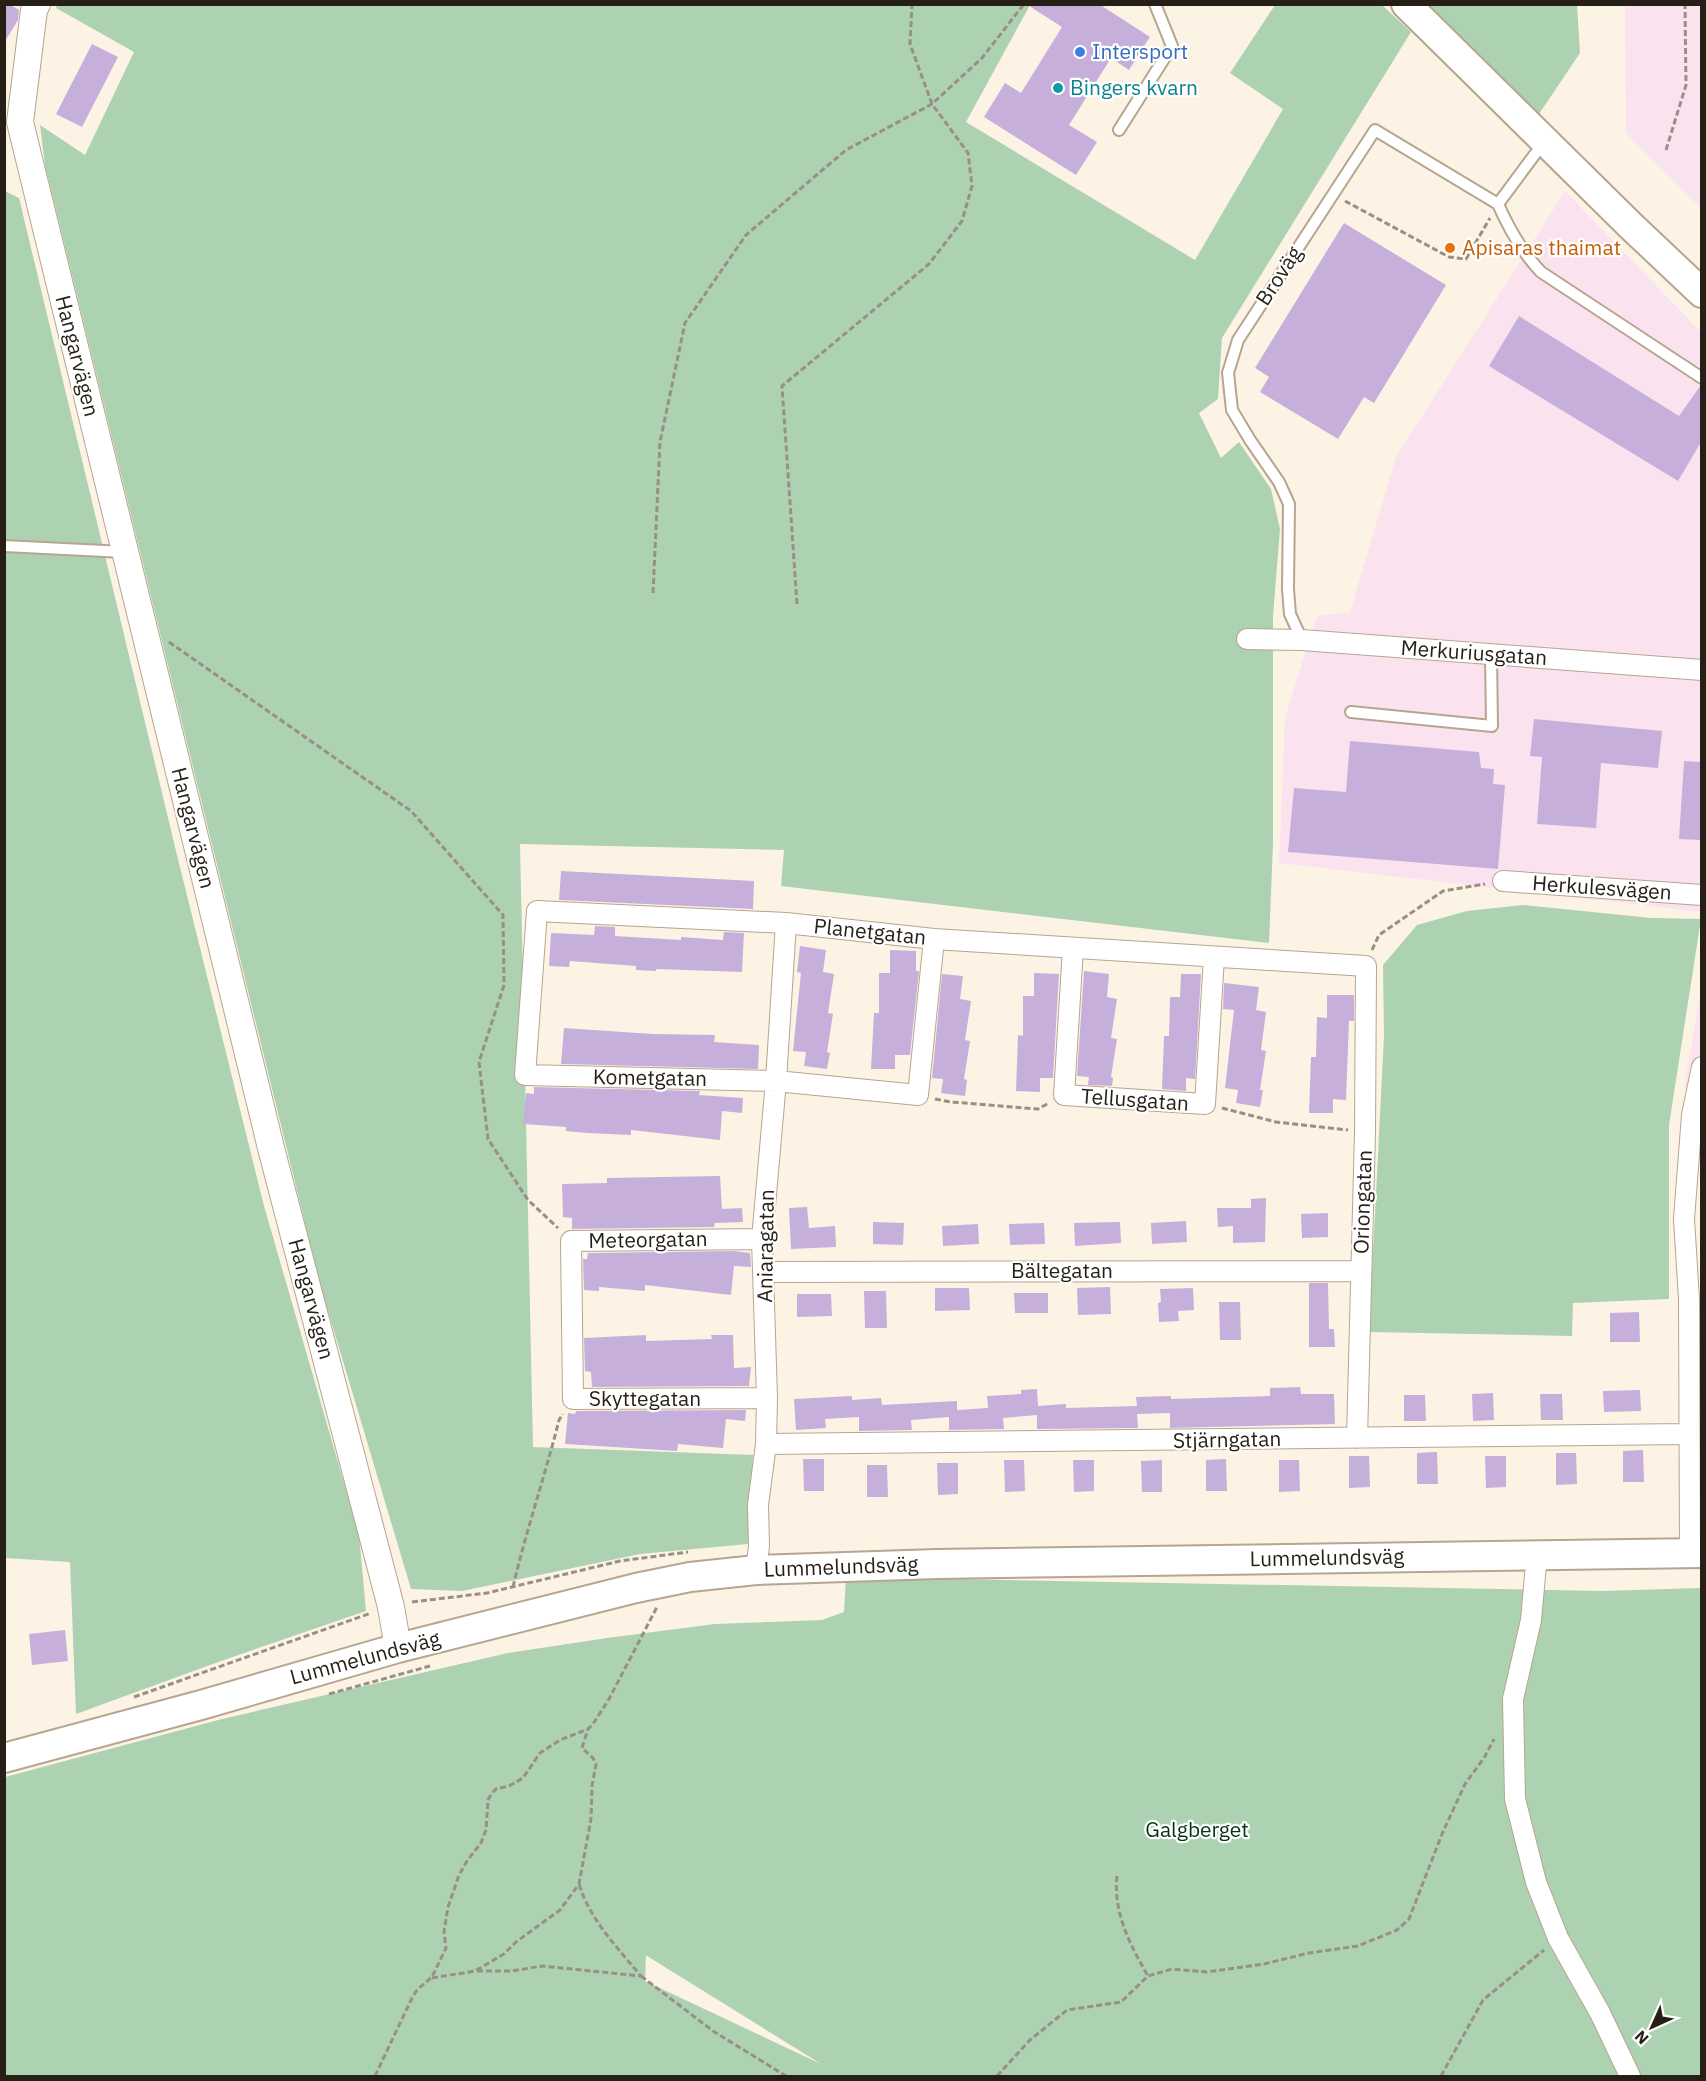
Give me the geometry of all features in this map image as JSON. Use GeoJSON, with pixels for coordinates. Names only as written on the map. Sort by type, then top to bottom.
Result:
{"type":"FeatureCollection","features":[{"type":"Feature","properties":{"kind":"main road"},"geometry":{"type":"LineString","coordinates":[[1406,4],[1701,293]]}},
{"type":"Feature","properties":{"kind":"main road","name":"Lummelundsväg"},"geometry":{"type":"LineString","coordinates":[[4,1758],[201,1705],[398,1648],[578,1602],[690,1577],[756,1570],[915,1565],[1696,1553]]}},
{"type":"Feature","properties":{"kind":"street","name":"Hangarvägen"},"geometry":{"type":"LineString","coordinates":[[37,4],[34,10],[20,122],[272,1152],[391,1606],[398,1648]]}},
{"type":"Feature","properties":{"kind":"street","name":"Merkuriusgatan"},"geometry":{"type":"LineString","coordinates":[[1247,639],[1302,640],[1701,670]]}},
{"type":"Feature","properties":{"kind":"street","name":"Herkulesvägen"},"geometry":{"type":"LineString","coordinates":[[1503,881],[1701,895]]}},
{"type":"Feature","properties":{"kind":"street","name":"Planetgatan"},"geometry":{"type":"LineString","coordinates":[[525,1075],[537,911],[786,923],[934,939],[1366,966]]}},
{"type":"Feature","properties":{"kind":"street","name":"Aniaragatan"},"geometry":{"type":"LineString","coordinates":[[756,1570],[759,1546],[758,1505],[765,1444],[767,1398],[762,1239],[776,1081],[786,923]]}},
{"type":"Feature","properties":{"kind":"street"},"geometry":{"type":"LineString","coordinates":[[918,1095],[934,939]]}},
{"type":"Feature","properties":{"kind":"street","name":"Tellusgatan"},"geometry":{"type":"LineString","coordinates":[[1073,948],[1064,1095],[1205,1104],[1214,957]]}},
{"type":"Feature","properties":{"kind":"street","name":"Oriongatan"},"geometry":{"type":"LineString","coordinates":[[1357,1438],[1365,1132],[1366,966]]}},
{"type":"Feature","properties":{"kind":"street"},"geometry":{"type":"LineString","coordinates":[[1696,1553],[1688,1434],[1689,1299],[1684,1219],[1701,1066]]}},
{"type":"Feature","properties":{"kind":"street","name":"Kometgatan"},"geometry":{"type":"LineString","coordinates":[[525,1075],[776,1081],[918,1095]]}},
{"type":"Feature","properties":{"kind":"street","name":"Meteorgatan"},"geometry":{"type":"LineString","coordinates":[[571,1313],[571,1240],[762,1239]]}},
{"type":"Feature","properties":{"kind":"street","name":"Bältegatan"},"geometry":{"type":"LineString","coordinates":[[763,1272],[1361,1270]]}},
{"type":"Feature","properties":{"kind":"street","name":"Skyttegatan"},"geometry":{"type":"LineString","coordinates":[[571,1313],[573,1400],[767,1398]]}},
{"type":"Feature","properties":{"kind":"street","name":"Stjärngatan"},"geometry":{"type":"LineString","coordinates":[[765,1444],[1688,1434]]}},
{"type":"Feature","properties":{"kind":"street"},"geometry":{"type":"LineString","coordinates":[[1537,1554],[1531,1620],[1513,1699],[1515,1799],[1536,1882],[1558,1938],[1600,2013],[1630,2076]]}},
{"type":"Feature","properties":{"kind":"lane"},"geometry":{"type":"LineString","coordinates":[[1119,130],[1172,46],[1155,4]]}},
{"type":"Feature","properties":{"kind":"lane","name":"Broväg"},"geometry":{"type":"LineString","coordinates":[[1302,640],[1290,614],[1289,504],[1279,482],[1232,410],[1228,373],[1238,340],[1375,130],[1498,204]]}},
{"type":"Feature","properties":{"kind":"lane"},"geometry":{"type":"LineString","coordinates":[[1544,141],[1498,204],[1524,254],[1540,272],[1701,378]]}},
{"type":"Feature","properties":{"kind":"lane"},"geometry":{"type":"LineString","coordinates":[[4,546],[126,552]]}},
{"type":"Feature","properties":{"kind":"lane"},"geometry":{"type":"LineString","coordinates":[[1351,712],[1492,726],[1491,654]]}},
{"type":"Feature","properties":{"kind":"path"},"geometry":{"type":"LineString","coordinates":[[797,604],[782,386],[929,264],[962,221],[972,186],[968,153],[932,104],[910,44],[912,4]]}},
{"type":"Feature","properties":{"kind":"path"},"geometry":{"type":"LineString","coordinates":[[653,593],[660,442],[686,323],[746,235],[846,150],[932,104],[982,58],[1024,4]]}},
{"type":"Feature","properties":{"kind":"path"},"geometry":{"type":"LineString","coordinates":[[1666,150],[1686,85],[1685,4]]}},
{"type":"Feature","properties":{"kind":"path"},"geometry":{"type":"LineString","coordinates":[[1333,195],[1449,257],[1466,259],[1498,204]]}},
{"type":"Feature","properties":{"kind":"path"},"geometry":{"type":"LineString","coordinates":[[143,624],[411,811],[503,915],[504,985],[479,1062],[488,1139],[528,1200],[571,1240]]}},
{"type":"Feature","properties":{"kind":"path"},"geometry":{"type":"LineString","coordinates":[[1366,966],[1378,935],[1443,891],[1503,881]]}},
{"type":"Feature","properties":{"kind":"path"},"geometry":{"type":"LineString","coordinates":[[918,1095],[951,1102],[1038,1109],[1064,1095]]}},
{"type":"Feature","properties":{"kind":"path"},"geometry":{"type":"LineString","coordinates":[[1205,1104],[1276,1122],[1365,1132]]}},
{"type":"Feature","properties":{"kind":"path"},"geometry":{"type":"LineString","coordinates":[[513,1587],[524,1541],[545,1478],[559,1420],[573,1400]]}},
{"type":"Feature","properties":{"kind":"path"},"geometry":{"type":"LineString","coordinates":[[475,1971],[504,1954],[516,1942],[560,1910],[579,1884],[591,1820],[592,1786],[596,1764],[582,1748],[588,1729],[609,1700],[657,1607],[655,1584]]}},
{"type":"Feature","properties":{"kind":"path"},"geometry":{"type":"LineString","coordinates":[[375,2076],[417,1990],[431,1978],[446,1948],[444,1932],[448,1907],[459,1875],[481,1843],[486,1830],[488,1800],[492,1793],[496,1789],[523,1778],[540,1753],[560,1740],[588,1729]]}},
{"type":"Feature","properties":{"kind":"path"},"geometry":{"type":"LineString","coordinates":[[997,2076],[1030,2040],[1067,2010],[1121,2002],[1148,1976],[1172,1969],[1207,1972],[1264,1964],[1309,1953],[1358,1946],[1397,1930],[1409,1920],[1442,1834],[1465,1784],[1495,1738]]}},
{"type":"Feature","properties":{"kind":"path"},"geometry":{"type":"LineString","coordinates":[[1118,1876],[1115,1893],[1119,1910],[1135,1954],[1148,1976]]}},
{"type":"Feature","properties":{"kind":"path"},"geometry":{"type":"LineString","coordinates":[[579,1884],[587,1907],[621,1954],[641,1976],[713,2031],[786,2076]]}},
{"type":"Feature","properties":{"kind":"path"},"geometry":{"type":"LineString","coordinates":[[1442,2076],[1483,2000],[1558,1938]]}},
{"type":"Feature","properties":{"kind":"path"},"geometry":{"type":"LineString","coordinates":[[431,1978],[475,1971],[512,1971],[542,1966],[641,1976]]}},
{"type":"Feature","properties":{"kind":"shaded area"},"geometry":{"type":"Polygon","coordinates":[[[1625,5],[1701,5],[1701,208],[1626,133],[1625,5]]]}},
{"type":"Feature","properties":{"kind":"shaded area"},"geometry":{"type":"Polygon","coordinates":[[[1565,191],[1701,332],[1701,912],[1279,863],[1285,717],[1317,616],[1350,612],[1396,457],[1565,191]]]}},
{"type":"Feature","properties":{"kind":"shaded area"},"geometry":{"type":"Polygon","coordinates":[[[1701,988],[1701,1095],[1684,1089],[1701,988]]]}},
{"type":"Feature","properties":{"kind":"green space"},"geometry":{"type":"Polygon","coordinates":[[[57,5],[1030,5],[966,122],[1195,260],[1283,109],[1230,73],[1275,5],[1382,5],[1411,32],[1222,338],[1218,399],[1199,413],[1221,458],[1239,442],[1271,489],[1280,529],[1273,616],[1273,843],[1269,943],[781,886],[784,850],[520,844],[533,1447],[753,1455],[748,1544],[640,1554],[462,1591],[411,1589],[320,1284],[45,165],[40,125],[85,155],[134,52],[56,8],[57,5]]]}},
{"type":"Feature","properties":{"kind":"green space"},"geometry":{"type":"Polygon","coordinates":[[[1427,5],[1577,5],[1580,53],[1539,114],[1427,5]]]}},
{"type":"Feature","properties":{"kind":"green space"},"geometry":{"type":"Polygon","coordinates":[[[5,191],[19,198],[264,1206],[359,1535],[366,1611],[76,1714],[70,1562],[5,1558],[5,191]]]}},
{"type":"Feature","properties":{"kind":"green space"},"geometry":{"type":"Polygon","coordinates":[[[1523,905],[1651,918],[1701,919],[1669,1125],[1669,1299],[1573,1303],[1572,1336],[1369,1332],[1384,1036],[1383,965],[1417,925],[1467,911],[1523,905]]]}},
{"type":"Feature","properties":{"kind":"green space","name":"Galgberget"},"geometry":{"type":"Polygon","coordinates":[[[846,1577],[1602,1591],[1701,1588],[1701,2076],[5,2076],[5,1777],[222,1719],[508,1653],[715,1624],[822,1620],[844,1612],[846,1577]],[[647,1956],[645,1981],[821,2064],[647,1956]]]}},
{"type":"Feature","properties":{"kind":"building"},"geometry":{"type":"Polygon","coordinates":[[[4,4],[9,4],[19,10],[18,20],[4,43],[4,4]]]}},
{"type":"Feature","properties":{"kind":"building","name":"Bingers kvarn"},"geometry":{"type":"Polygon","coordinates":[[[1026,4],[1099,4],[1150,37],[1129,70],[1111,58],[1069,125],[1097,142],[1076,175],[984,117],[1005,83],[1021,93],[1062,27],[1026,4]]]}},
{"type":"Feature","properties":{"kind":"building"},"geometry":{"type":"Polygon","coordinates":[[[92,44],[118,57],[82,127],[56,114],[92,44]]]}},
{"type":"Feature","properties":{"kind":"building"},"geometry":{"type":"Polygon","coordinates":[[[1344,223],[1446,285],[1374,403],[1364,397],[1338,439],[1260,392],[1269,377],[1255,368],[1344,223]]]}},
{"type":"Feature","properties":{"kind":"building"},"geometry":{"type":"Polygon","coordinates":[[[1519,316],[1679,416],[1701,385],[1701,442],[1678,481],[1489,366],[1519,316]]]}},
{"type":"Feature","properties":{"kind":"building"},"geometry":{"type":"Polygon","coordinates":[[[1534,719],[1662,731],[1658,768],[1601,763],[1596,828],[1537,824],[1542,757],[1530,756],[1534,719]]]}},
{"type":"Feature","properties":{"kind":"building"},"geometry":{"type":"Polygon","coordinates":[[[1350,741],[1479,752],[1481,768],[1494,769],[1493,784],[1505,785],[1498,869],[1288,852],[1294,788],[1346,792],[1350,741]]]}},
{"type":"Feature","properties":{"kind":"building"},"geometry":{"type":"Polygon","coordinates":[[[1684,761],[1701,762],[1701,840],[1679,839],[1684,761]]]}},
{"type":"Feature","properties":{"kind":"building"},"geometry":{"type":"Polygon","coordinates":[[[561,871],[754,881],[753,909],[559,900],[561,871]]]}},
{"type":"Feature","properties":{"kind":"building"},"geometry":{"type":"Polygon","coordinates":[[[595,926],[615,927],[615,936],[681,940],[681,937],[723,940],[724,932],[744,933],[742,972],[636,970],[636,966],[570,961],[569,967],[549,966],[551,933],[594,935],[595,926]]]}},
{"type":"Feature","properties":{"kind":"building"},"geometry":{"type":"Polygon","coordinates":[[[800,946],[826,950],[823,972],[834,974],[828,1013],[833,1014],[827,1052],[830,1053],[827,1069],[804,1066],[806,1052],[793,1051],[801,973],[797,972],[800,946]]]}},
{"type":"Feature","properties":{"kind":"building"},"geometry":{"type":"Polygon","coordinates":[[[890,950],[916,951],[916,971],[919,971],[910,1055],[895,1055],[895,1069],[871,1069],[874,1013],[879,1013],[879,973],[890,973],[890,950]]]}},
{"type":"Feature","properties":{"kind":"building"},"geometry":{"type":"Polygon","coordinates":[[[1084,971],[1109,974],[1107,997],[1117,999],[1111,1038],[1117,1039],[1111,1077],[1113,1078],[1112,1086],[1088,1085],[1089,1077],[1077,1076],[1084,971]]]}},
{"type":"Feature","properties":{"kind":"building"},"geometry":{"type":"Polygon","coordinates":[[[1034,973],[1059,974],[1053,1078],[1040,1078],[1040,1092],[1016,1091],[1018,1035],[1023,1036],[1023,996],[1034,996],[1034,973]]]}},
{"type":"Feature","properties":{"kind":"building"},"geometry":{"type":"Polygon","coordinates":[[[942,974],[963,976],[960,999],[971,1001],[965,1040],[970,1041],[964,1079],[967,1080],[965,1096],[941,1093],[943,1079],[932,1078],[942,974]]]}},
{"type":"Feature","properties":{"kind":"building"},"geometry":{"type":"Polygon","coordinates":[[[1181,974],[1201,974],[1195,1079],[1186,1078],[1186,1091],[1162,1089],[1164,1036],[1169,1036],[1170,997],[1180,997],[1181,974]]]}},
{"type":"Feature","properties":{"kind":"building"},"geometry":{"type":"Polygon","coordinates":[[[1224,983],[1259,987],[1256,1010],[1266,1012],[1261,1050],[1266,1051],[1260,1090],[1263,1090],[1260,1107],[1236,1103],[1238,1090],[1225,1088],[1234,1010],[1223,1009],[1224,983]]]}},
{"type":"Feature","properties":{"kind":"building"},"geometry":{"type":"Polygon","coordinates":[[[1327,995],[1354,995],[1354,1021],[1349,1021],[1346,1100],[1333,1099],[1333,1113],[1309,1113],[1311,1057],[1316,1057],[1317,1017],[1327,1018],[1327,995]]]}},
{"type":"Feature","properties":{"kind":"building"},"geometry":{"type":"Polygon","coordinates":[[[564,1028],[653,1034],[715,1035],[714,1042],[759,1045],[758,1069],[561,1064],[564,1028]]]}},
{"type":"Feature","properties":{"kind":"building"},"geometry":{"type":"Polygon","coordinates":[[[534,1087],[700,1091],[699,1095],[743,1098],[742,1113],[722,1111],[720,1140],[631,1130],[631,1135],[566,1131],[566,1127],[523,1124],[526,1093],[534,1094],[534,1087]]]}},
{"type":"Feature","properties":{"kind":"building"},"geometry":{"type":"Polygon","coordinates":[[[720,1176],[722,1209],[742,1208],[743,1222],[715,1223],[714,1227],[572,1229],[572,1218],[563,1217],[562,1184],[607,1183],[607,1178],[720,1176]]]}},
{"type":"Feature","properties":{"kind":"building"},"geometry":{"type":"Polygon","coordinates":[[[1266,1198],[1265,1242],[1233,1243],[1233,1226],[1218,1227],[1217,1208],[1251,1208],[1251,1199],[1266,1198]]]}},
{"type":"Feature","properties":{"kind":"building"},"geometry":{"type":"Polygon","coordinates":[[[807,1207],[809,1228],[835,1226],[836,1247],[791,1249],[789,1208],[807,1207]]]}},
{"type":"Feature","properties":{"kind":"building"},"geometry":{"type":"Polygon","coordinates":[[[1328,1213],[1328,1237],[1302,1238],[1301,1214],[1328,1213]]]}},
{"type":"Feature","properties":{"kind":"building"},"geometry":{"type":"Polygon","coordinates":[[[1186,1221],[1187,1242],[1152,1244],[1151,1223],[1186,1221]]]}},
{"type":"Feature","properties":{"kind":"building"},"geometry":{"type":"Polygon","coordinates":[[[873,1222],[904,1223],[903,1245],[873,1244],[873,1222]]]}},
{"type":"Feature","properties":{"kind":"building"},"geometry":{"type":"Polygon","coordinates":[[[1120,1222],[1121,1243],[1075,1246],[1074,1223],[1120,1222]]]}},
{"type":"Feature","properties":{"kind":"building"},"geometry":{"type":"Polygon","coordinates":[[[1044,1223],[1045,1244],[1010,1245],[1009,1224],[1044,1223]]]}},
{"type":"Feature","properties":{"kind":"building"},"geometry":{"type":"Polygon","coordinates":[[[978,1224],[979,1244],[943,1246],[942,1226],[978,1224]]]}},
{"type":"Feature","properties":{"kind":"building"},"geometry":{"type":"Polygon","coordinates":[[[734,1251],[750,1253],[751,1267],[734,1266],[731,1295],[645,1285],[645,1291],[599,1287],[599,1291],[584,1290],[583,1259],[587,1259],[588,1253],[734,1251]]]}},
{"type":"Feature","properties":{"kind":"building"},"geometry":{"type":"Polygon","coordinates":[[[1309,1283],[1328,1283],[1329,1329],[1334,1329],[1335,1347],[1309,1347],[1309,1283]]]}},
{"type":"Feature","properties":{"kind":"building"},"geometry":{"type":"Polygon","coordinates":[[[1110,1287],[1111,1314],[1078,1315],[1077,1288],[1110,1287]]]}},
{"type":"Feature","properties":{"kind":"building"},"geometry":{"type":"Polygon","coordinates":[[[935,1288],[969,1288],[970,1310],[935,1311],[935,1288]]]}},
{"type":"Feature","properties":{"kind":"building"},"geometry":{"type":"Polygon","coordinates":[[[1193,1288],[1194,1310],[1178,1311],[1179,1321],[1159,1322],[1160,1289],[1193,1288]]]}},
{"type":"Feature","properties":{"kind":"building"},"geometry":{"type":"Polygon","coordinates":[[[864,1291],[886,1291],[887,1328],[865,1328],[864,1291]]]}},
{"type":"Feature","properties":{"kind":"building"},"geometry":{"type":"Polygon","coordinates":[[[1014,1293],[1048,1293],[1048,1313],[1015,1313],[1014,1293]]]}},
{"type":"Feature","properties":{"kind":"building"},"geometry":{"type":"Polygon","coordinates":[[[797,1294],[831,1294],[832,1316],[797,1317],[797,1294]]]}},
{"type":"Feature","properties":{"kind":"building"},"geometry":{"type":"Polygon","coordinates":[[[1219,1302],[1240,1302],[1241,1340],[1220,1340],[1219,1302]]]}},
{"type":"Feature","properties":{"kind":"building"},"geometry":{"type":"Polygon","coordinates":[[[1639,1312],[1640,1342],[1610,1342],[1610,1313],[1639,1312]]]}},
{"type":"Feature","properties":{"kind":"building"},"geometry":{"type":"Polygon","coordinates":[[[646,1335],[646,1341],[712,1339],[711,1335],[733,1335],[734,1368],[751,1367],[749,1386],[592,1387],[591,1372],[585,1371],[584,1338],[646,1335]]]}},
{"type":"Feature","properties":{"kind":"building"},"geometry":{"type":"Polygon","coordinates":[[[1300,1387],[1301,1394],[1334,1394],[1335,1424],[1170,1428],[1170,1413],[1137,1414],[1138,1428],[1037,1429],[1037,1415],[1003,1418],[1004,1429],[949,1430],[949,1417],[911,1420],[912,1430],[859,1431],[859,1417],[825,1419],[826,1428],[796,1430],[794,1399],[852,1396],[852,1400],[881,1398],[882,1405],[957,1401],[957,1410],[988,1408],[987,1396],[1021,1394],[1021,1390],[1037,1389],[1038,1406],[1066,1404],[1066,1408],[1137,1406],[1136,1397],[1171,1396],[1171,1399],[1270,1396],[1270,1388],[1300,1387]]]}},
{"type":"Feature","properties":{"kind":"building"},"geometry":{"type":"Polygon","coordinates":[[[1640,1390],[1641,1411],[1604,1412],[1603,1391],[1640,1390]]]}},
{"type":"Feature","properties":{"kind":"building"},"geometry":{"type":"Polygon","coordinates":[[[1493,1393],[1494,1420],[1473,1421],[1472,1394],[1493,1393]]]}},
{"type":"Feature","properties":{"kind":"building"},"geometry":{"type":"Polygon","coordinates":[[[1540,1394],[1562,1394],[1563,1420],[1541,1420],[1540,1394]]]}},
{"type":"Feature","properties":{"kind":"building"},"geometry":{"type":"Polygon","coordinates":[[[1404,1395],[1425,1395],[1426,1421],[1404,1421],[1404,1395]]]}},
{"type":"Feature","properties":{"kind":"building"},"geometry":{"type":"Polygon","coordinates":[[[746,1410],[745,1421],[726,1419],[723,1448],[678,1444],[677,1451],[565,1444],[568,1413],[575,1414],[576,1411],[746,1410]]]}},
{"type":"Feature","properties":{"kind":"building"},"geometry":{"type":"Polygon","coordinates":[[[1643,1450],[1644,1482],[1623,1482],[1623,1451],[1643,1450]]]}},
{"type":"Feature","properties":{"kind":"building"},"geometry":{"type":"Polygon","coordinates":[[[1437,1452],[1438,1484],[1417,1484],[1417,1453],[1437,1452]]]}},
{"type":"Feature","properties":{"kind":"building"},"geometry":{"type":"Polygon","coordinates":[[[1556,1453],[1576,1453],[1577,1484],[1556,1485],[1556,1453]]]}},
{"type":"Feature","properties":{"kind":"building"},"geometry":{"type":"Polygon","coordinates":[[[1349,1456],[1369,1456],[1370,1487],[1349,1488],[1349,1456]]]}},
{"type":"Feature","properties":{"kind":"building"},"geometry":{"type":"Polygon","coordinates":[[[1485,1456],[1506,1456],[1506,1487],[1486,1488],[1485,1456]]]}},
{"type":"Feature","properties":{"kind":"building"},"geometry":{"type":"Polygon","coordinates":[[[803,1459],[824,1459],[824,1491],[804,1491],[803,1459]]]}},
{"type":"Feature","properties":{"kind":"building"},"geometry":{"type":"Polygon","coordinates":[[[1226,1459],[1227,1491],[1206,1491],[1206,1460],[1226,1459]]]}},
{"type":"Feature","properties":{"kind":"building"},"geometry":{"type":"Polygon","coordinates":[[[1004,1460],[1024,1460],[1025,1491],[1005,1492],[1004,1460]]]}},
{"type":"Feature","properties":{"kind":"building"},"geometry":{"type":"Polygon","coordinates":[[[1073,1460],[1094,1460],[1094,1491],[1074,1492],[1073,1460]]]}},
{"type":"Feature","properties":{"kind":"building"},"geometry":{"type":"Polygon","coordinates":[[[1162,1460],[1162,1492],[1142,1492],[1141,1461],[1162,1460]]]}},
{"type":"Feature","properties":{"kind":"building"},"geometry":{"type":"Polygon","coordinates":[[[1279,1460],[1299,1460],[1300,1491],[1279,1492],[1279,1460]]]}},
{"type":"Feature","properties":{"kind":"building"},"geometry":{"type":"Polygon","coordinates":[[[937,1463],[958,1463],[958,1494],[938,1495],[937,1463]]]}},
{"type":"Feature","properties":{"kind":"building"},"geometry":{"type":"Polygon","coordinates":[[[867,1465],[887,1465],[888,1497],[867,1497],[867,1465]]]}},
{"type":"Feature","properties":{"kind":"building"},"geometry":{"type":"Polygon","coordinates":[[[65,1630],[68,1661],[32,1665],[29,1634],[65,1630]]]}},
{"type":"Feature","properties":{"kind":"place","name":"Intersport"},"geometry":{"type":"Point","coordinates":[1080,52]}},
{"type":"Feature","properties":{"kind":"place","name":"Bingers kvarn"},"geometry":{"type":"Point","coordinates":[1058,88]}},
{"type":"Feature","properties":{"kind":"place","name":"Apisaras thaimat"},"geometry":{"type":"Point","coordinates":[1450,248]}}]}
